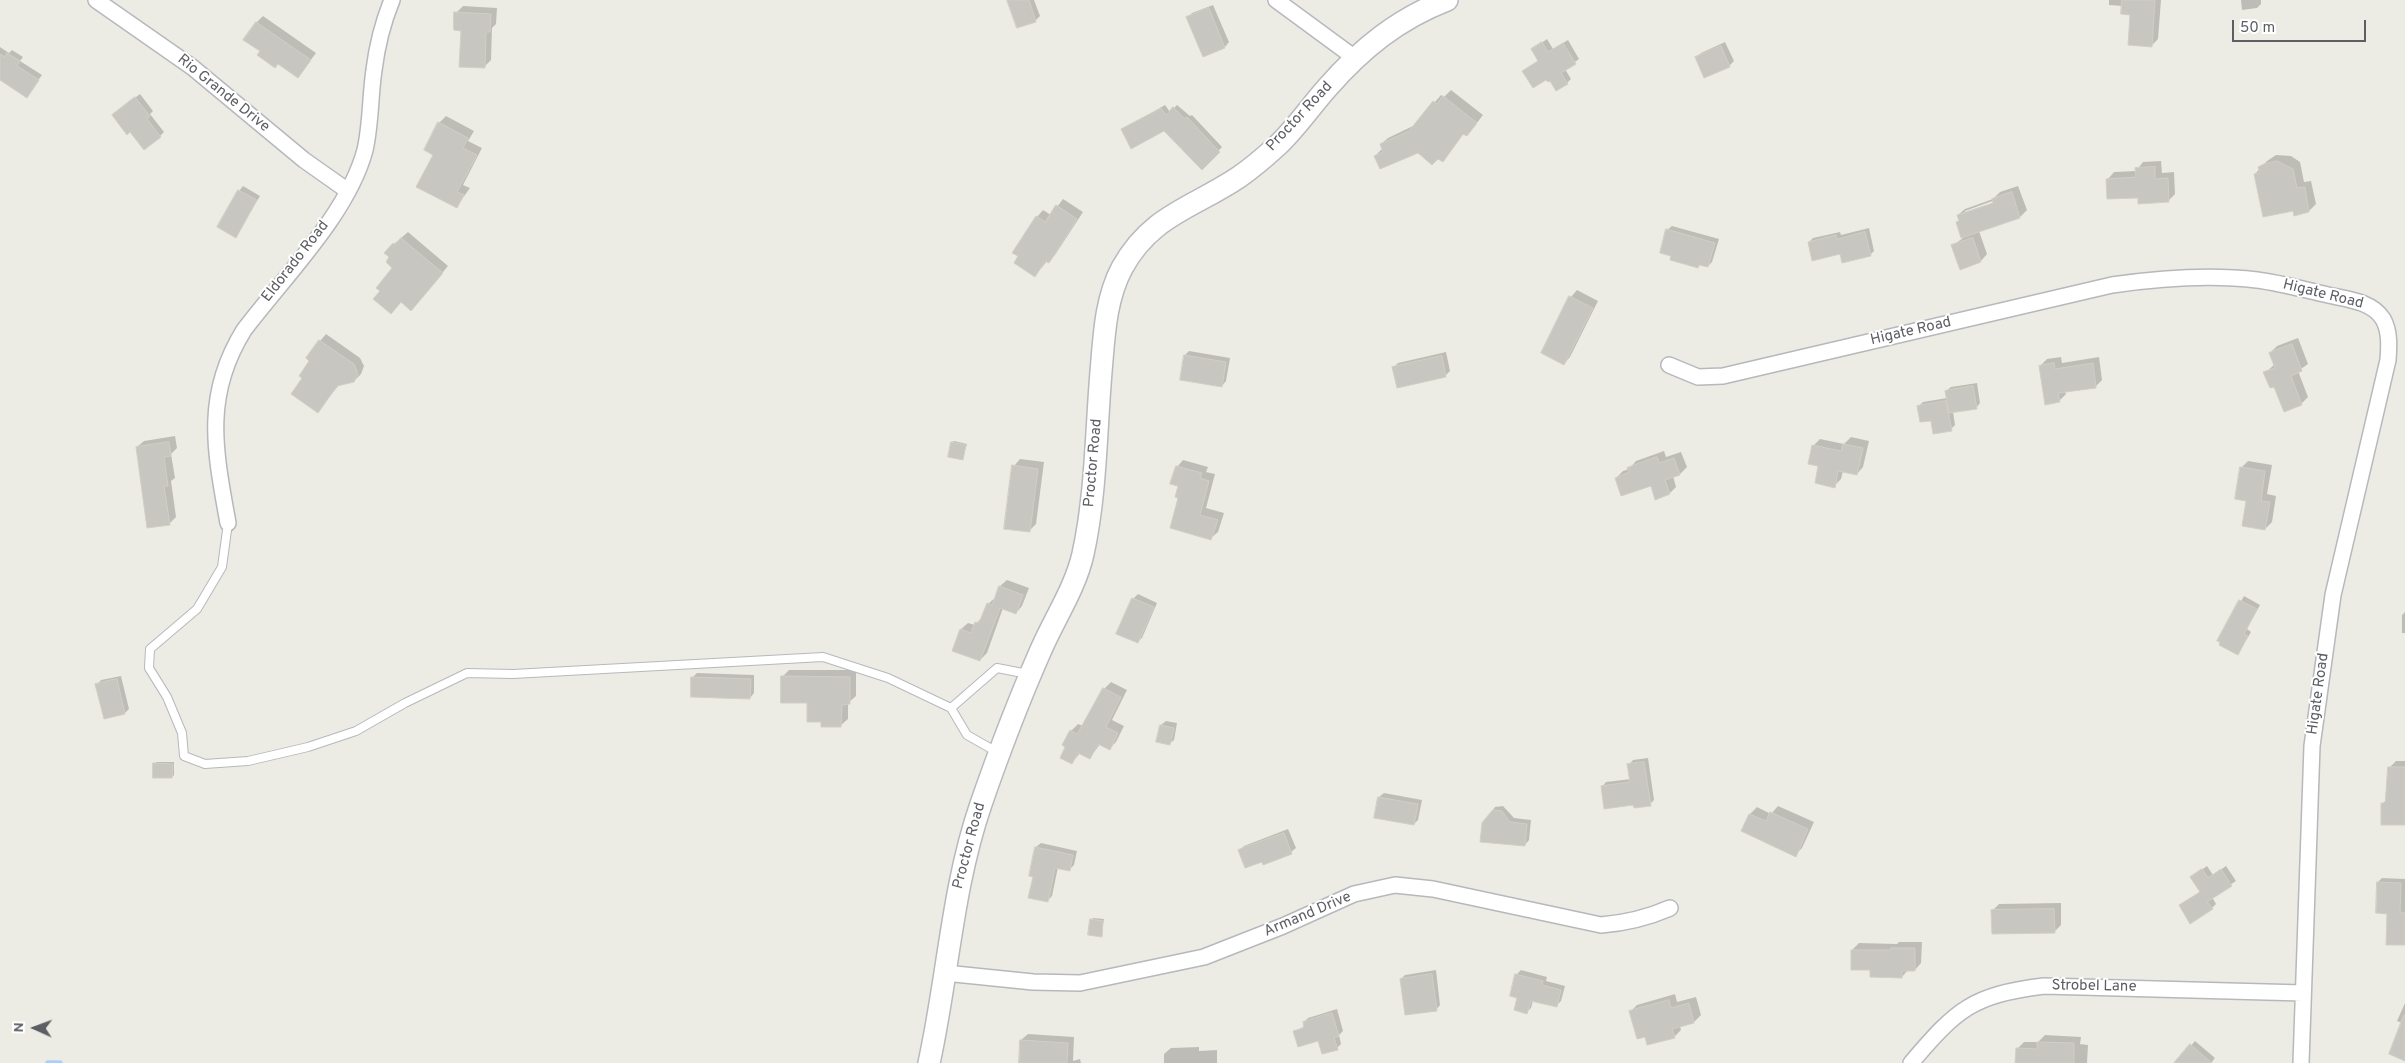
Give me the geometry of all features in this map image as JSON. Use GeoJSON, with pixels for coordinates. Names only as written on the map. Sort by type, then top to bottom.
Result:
{"type":"FeatureCollection","features":[{"type":"Feature","properties":{"kind":"main road","name":"Proctor Road"},"geometry":{"type":"LineString","coordinates":[[930,1063],[958,889],[979,809],[1030,674],[1070,591],[1082,556],[1089,520],[1104,336],[1110,301],[1122,270],[1140,241],[1163,220],[1239,176],[1279,144],[1367,46],[1417,12],[1447,0]]}},
{"type":"Feature","properties":{"kind":"street","name":"Rio Grande Drive"},"geometry":{"type":"LineString","coordinates":[[96,0],[192,67],[304,160],[348,191]]}},
{"type":"Feature","properties":{"kind":"street","name":"Eldorado Road"},"geometry":{"type":"LineString","coordinates":[[228,523],[214,420],[225,369],[234,346],[244,330],[319,234],[348,191],[364,151],[368,134],[376,54],[392,0]]}},
{"type":"Feature","properties":{"kind":"street"},"geometry":{"type":"LineString","coordinates":[[1276,0],[1355,58]]}},
{"type":"Feature","properties":{"kind":"street","name":"Higate Road"},"geometry":{"type":"LineString","coordinates":[[1669,365],[1698,377],[1723,376],[2112,285],[2176,278],[2208,277],[2268,282],[2359,302],[2383,318],[2389,348],[2388,360],[2333,595],[2312,746],[2302,1063]]}},
{"type":"Feature","properties":{"kind":"street","name":"Armand Drive"},"geometry":{"type":"LineString","coordinates":[[945,973],[1034,982],[1080,983],[1204,957],[1283,926],[1354,894],[1395,885],[1433,889],[1601,925],[1626,923],[1649,917],[1670,908]]}},
{"type":"Feature","properties":{"kind":"street","name":"Strobel Lane"},"geometry":{"type":"LineString","coordinates":[[1911,1063],[1942,1027],[1960,1012],[1990,996],[2016,989],[2044,986],[2303,993]]}},
{"type":"Feature","properties":{"kind":"lane"},"geometry":{"type":"LineString","coordinates":[[228,523],[222,568],[197,609],[150,649],[149,668],[167,697],[182,733],[184,756],[206,764],[248,761],[308,747],[356,731],[405,703],[467,674],[523,673],[823,657],[888,678],[951,708],[967,735],[999,753]]}},
{"type":"Feature","properties":{"kind":"lane"},"geometry":{"type":"LineString","coordinates":[[951,708],[997,668],[1030,674]]}},
{"type":"Feature","properties":{"kind":"building"},"geometry":{"type":"Polygon","coordinates":[[[1007,0],[1029,0],[1036,22],[1017,28],[1007,0]]]}},
{"type":"Feature","properties":{"kind":"building"},"geometry":{"type":"Polygon","coordinates":[[[2122,0],[2155,0],[2152,47],[2128,45],[2130,15],[2121,14],[2122,0]]]}},
{"type":"Feature","properties":{"kind":"building"},"geometry":{"type":"Polygon","coordinates":[[[1209,8],[1225,48],[1203,57],[1186,17],[1209,8]]]}},
{"type":"Feature","properties":{"kind":"building"},"geometry":{"type":"Polygon","coordinates":[[[454,12],[491,14],[490,32],[486,32],[485,68],[459,67],[461,31],[454,30],[454,12]]]}},
{"type":"Feature","properties":{"kind":"building"},"geometry":{"type":"Polygon","coordinates":[[[256,22],[311,60],[298,78],[278,64],[275,68],[257,55],[260,51],[243,40],[256,22]]]}},
{"type":"Feature","properties":{"kind":"building"},"geometry":{"type":"Polygon","coordinates":[[[1542,42],[1548,52],[1563,43],[1576,64],[1561,73],[1568,84],[1556,91],[1550,81],[1546,80],[1533,88],[1522,71],[1538,61],[1531,49],[1542,42]]]}},
{"type":"Feature","properties":{"kind":"building"},"geometry":{"type":"Polygon","coordinates":[[[1721,46],[1730,67],[1704,78],[1695,57],[1721,46]]]}},
{"type":"Feature","properties":{"kind":"building"},"geometry":{"type":"Polygon","coordinates":[[[7,53],[20,61],[17,66],[39,80],[27,98],[0,80],[0,54],[5,57],[7,53]]]}},
{"type":"Feature","properties":{"kind":"building"},"geometry":{"type":"Polygon","coordinates":[[[1443,96],[1477,123],[1467,136],[1463,134],[1443,162],[1438,159],[1432,165],[1418,153],[1380,169],[1374,156],[1383,152],[1380,144],[1409,131],[1433,101],[1437,104],[1443,96]]]}},
{"type":"Feature","properties":{"kind":"building"},"geometry":{"type":"Polygon","coordinates":[[[135,97],[150,116],[147,119],[161,137],[144,150],[130,132],[127,135],[112,115],[135,97]]]}},
{"type":"Feature","properties":{"kind":"building"},"geometry":{"type":"Polygon","coordinates":[[[1173,107],[1185,119],[1187,117],[1220,152],[1202,170],[1164,131],[1131,149],[1121,129],[1161,108],[1166,115],[1173,107]]]}},
{"type":"Feature","properties":{"kind":"building"},"geometry":{"type":"Polygon","coordinates":[[[438,122],[468,138],[463,148],[477,155],[457,192],[464,195],[457,208],[416,187],[433,155],[424,150],[438,122]]]}},
{"type":"Feature","properties":{"kind":"building"},"geometry":{"type":"Polygon","coordinates":[[[2277,161],[2293,169],[2297,188],[2305,187],[2309,212],[2294,216],[2293,211],[2263,217],[2254,174],[2260,173],[2258,167],[2277,161]]]}},
{"type":"Feature","properties":{"kind":"building"},"geometry":{"type":"Polygon","coordinates":[[[2155,167],[2155,179],[2168,178],[2169,202],[2138,204],[2138,198],[2107,199],[2106,179],[2136,177],[2135,168],[2155,167]]]}},
{"type":"Feature","properties":{"kind":"building"},"geometry":{"type":"Polygon","coordinates":[[[238,190],[257,200],[236,238],[217,227],[238,190]]]}},
{"type":"Feature","properties":{"kind":"building"},"geometry":{"type":"Polygon","coordinates":[[[2012,192],[2020,218],[1961,238],[1956,222],[1959,221],[1957,215],[1993,203],[1992,199],[2012,192]]]}},
{"type":"Feature","properties":{"kind":"building"},"geometry":{"type":"Polygon","coordinates":[[[1056,205],[1077,219],[1049,263],[1045,261],[1035,277],[1014,263],[1018,256],[1012,253],[1036,216],[1045,222],[1056,205]]]}},
{"type":"Feature","properties":{"kind":"building"},"geometry":{"type":"Polygon","coordinates":[[[1666,229],[1715,243],[1708,267],[1699,265],[1698,268],[1670,260],[1671,256],[1660,253],[1666,229]]]}},
{"type":"Feature","properties":{"kind":"building"},"geometry":{"type":"Polygon","coordinates":[[[1865,232],[1871,256],[1842,263],[1840,254],[1812,261],[1808,242],[1836,235],[1837,239],[1865,232]]]}},
{"type":"Feature","properties":{"kind":"building"},"geometry":{"type":"Polygon","coordinates":[[[401,238],[443,273],[411,311],[401,302],[391,314],[373,299],[380,291],[376,288],[392,268],[386,262],[389,257],[384,253],[393,243],[395,245],[401,238]]]}},
{"type":"Feature","properties":{"kind":"building"},"geometry":{"type":"Polygon","coordinates":[[[1973,238],[1981,262],[1960,270],[1951,245],[1973,238]]]}},
{"type":"Feature","properties":{"kind":"building"},"geometry":{"type":"Polygon","coordinates":[[[1569,296],[1593,308],[1564,365],[1541,353],[1569,296]]]}},
{"type":"Feature","properties":{"kind":"building"},"geometry":{"type":"Polygon","coordinates":[[[319,340],[354,364],[358,374],[354,382],[337,386],[318,413],[291,394],[302,378],[299,376],[309,361],[306,358],[319,340]]]}},
{"type":"Feature","properties":{"kind":"building"},"geometry":{"type":"Polygon","coordinates":[[[2292,344],[2302,371],[2291,376],[2302,405],[2284,412],[2274,387],[2270,388],[2263,372],[2275,368],[2269,353],[2292,344]]]}},
{"type":"Feature","properties":{"kind":"building"},"geometry":{"type":"Polygon","coordinates":[[[1184,355],[1226,362],[1222,387],[1180,380],[1184,355]]]}},
{"type":"Feature","properties":{"kind":"building"},"geometry":{"type":"Polygon","coordinates":[[[1442,356],[1446,377],[1397,388],[1392,367],[1442,356]]]}},
{"type":"Feature","properties":{"kind":"building"},"geometry":{"type":"Polygon","coordinates":[[[2054,363],[2055,369],[2093,363],[2096,388],[2058,393],[2060,402],[2045,405],[2039,366],[2054,363]]]}},
{"type":"Feature","properties":{"kind":"building"},"geometry":{"type":"Polygon","coordinates":[[[1973,386],[1977,409],[1949,413],[1945,391],[1973,386]]]}},
{"type":"Feature","properties":{"kind":"building"},"geometry":{"type":"Polygon","coordinates":[[[1946,401],[1952,431],[1933,434],[1931,421],[1920,422],[1917,406],[1946,401]]]}},
{"type":"Feature","properties":{"kind":"building"},"geometry":{"type":"Polygon","coordinates":[[[169,442],[171,456],[164,457],[168,486],[164,486],[170,525],[147,528],[136,447],[169,442]]]}},
{"type":"Feature","properties":{"kind":"building"},"geometry":{"type":"Polygon","coordinates":[[[951,442],[966,445],[963,460],[948,457],[951,442]]]}},
{"type":"Feature","properties":{"kind":"building"},"geometry":{"type":"Polygon","coordinates":[[[1843,444],[1863,448],[1857,475],[1838,471],[1835,488],[1815,483],[1818,466],[1808,464],[1812,445],[1841,451],[1843,444]]]}},
{"type":"Feature","properties":{"kind":"building"},"geometry":{"type":"Polygon","coordinates":[[[1657,457],[1659,463],[1674,458],[1680,475],[1665,480],[1670,494],[1655,500],[1651,486],[1621,496],[1615,478],[1629,472],[1627,468],[1657,457]]]}},
{"type":"Feature","properties":{"kind":"building"},"geometry":{"type":"Polygon","coordinates":[[[1012,465],[1038,469],[1030,532],[1004,529],[1012,465]]]}},
{"type":"Feature","properties":{"kind":"building"},"geometry":{"type":"Polygon","coordinates":[[[1176,466],[1202,473],[1200,478],[1209,481],[1200,515],[1218,520],[1211,540],[1170,528],[1178,498],[1175,497],[1178,486],[1170,484],[1176,466]]]}},
{"type":"Feature","properties":{"kind":"building"},"geometry":{"type":"Polygon","coordinates":[[[2240,467],[2265,471],[2261,501],[2270,502],[2265,530],[2242,526],[2246,501],[2235,499],[2240,467]]]}},
{"type":"Feature","properties":{"kind":"building"},"geometry":{"type":"Polygon","coordinates":[[[999,586],[1023,595],[1016,614],[1000,608],[980,661],[952,651],[960,629],[971,633],[975,622],[979,623],[987,603],[992,605],[999,586]]]}},
{"type":"Feature","properties":{"kind":"building"},"geometry":{"type":"Polygon","coordinates":[[[1132,598],[1154,607],[1138,643],[1116,634],[1132,598]]]}},
{"type":"Feature","properties":{"kind":"building"},"geometry":{"type":"Polygon","coordinates":[[[2239,600],[2257,609],[2244,634],[2248,636],[2238,655],[2219,645],[2220,642],[2217,641],[2239,600]]]}},
{"type":"Feature","properties":{"kind":"building"},"geometry":{"type":"Polygon","coordinates":[[[781,676],[850,677],[850,704],[842,705],[841,727],[821,727],[821,722],[807,722],[807,703],[781,703],[781,676]]]}},
{"type":"Feature","properties":{"kind":"building"},"geometry":{"type":"Polygon","coordinates":[[[691,677],[751,679],[750,699],[691,697],[691,677]]]}},
{"type":"Feature","properties":{"kind":"building"},"geometry":{"type":"Polygon","coordinates":[[[117,679],[125,714],[104,719],[95,684],[117,679]]]}},
{"type":"Feature","properties":{"kind":"building"},"geometry":{"type":"Polygon","coordinates":[[[1103,688],[1121,697],[1106,727],[1118,733],[1110,750],[1098,744],[1090,759],[1078,753],[1072,764],[1060,758],[1065,747],[1062,745],[1070,730],[1077,734],[1103,688]]]}},
{"type":"Feature","properties":{"kind":"building"},"geometry":{"type":"Polygon","coordinates":[[[1160,725],[1174,728],[1170,745],[1156,742],[1160,725]]]}},
{"type":"Feature","properties":{"kind":"building"},"geometry":{"type":"Polygon","coordinates":[[[1644,762],[1651,806],[1634,808],[1633,805],[1604,809],[1601,786],[1630,782],[1627,764],[1644,762]]]}},
{"type":"Feature","properties":{"kind":"building"},"geometry":{"type":"Polygon","coordinates":[[[153,763],[173,764],[172,778],[153,778],[153,763]]]}},
{"type":"Feature","properties":{"kind":"building"},"geometry":{"type":"Polygon","coordinates":[[[2388,767],[2405,767],[2405,825],[2381,825],[2381,803],[2385,803],[2388,767]]]}},
{"type":"Feature","properties":{"kind":"building"},"geometry":{"type":"Polygon","coordinates":[[[1378,797],[1418,804],[1414,825],[1374,818],[1378,797]]]}},
{"type":"Feature","properties":{"kind":"building"},"geometry":{"type":"Polygon","coordinates":[[[1493,810],[1502,811],[1510,822],[1527,824],[1525,846],[1480,842],[1482,823],[1493,810]]]}},
{"type":"Feature","properties":{"kind":"building"},"geometry":{"type":"Polygon","coordinates":[[[1770,812],[1808,829],[1796,857],[1741,831],[1749,814],[1766,821],[1770,812]]]}},
{"type":"Feature","properties":{"kind":"building"},"geometry":{"type":"Polygon","coordinates":[[[1284,833],[1292,854],[1263,865],[1262,862],[1245,868],[1238,850],[1284,833]]]}},
{"type":"Feature","properties":{"kind":"building"},"geometry":{"type":"Polygon","coordinates":[[[1035,847],[1073,855],[1070,871],[1055,868],[1048,902],[1028,898],[1033,877],[1029,876],[1035,847]]]}},
{"type":"Feature","properties":{"kind":"building"},"geometry":{"type":"Polygon","coordinates":[[[2202,869],[2208,878],[2221,869],[2232,886],[2207,902],[2213,909],[2190,924],[2179,905],[2200,892],[2190,877],[2202,869]]]}},
{"type":"Feature","properties":{"kind":"building"},"geometry":{"type":"Polygon","coordinates":[[[2377,882],[2401,883],[2400,913],[2405,913],[2405,945],[2386,945],[2387,914],[2376,913],[2377,882]]]}},
{"type":"Feature","properties":{"kind":"building"},"geometry":{"type":"Polygon","coordinates":[[[2054,909],[2055,933],[1992,934],[1991,910],[2054,909]]]}},
{"type":"Feature","properties":{"kind":"building"},"geometry":{"type":"Polygon","coordinates":[[[1090,919],[1103,921],[1102,937],[1088,935],[1090,919]]]}},
{"type":"Feature","properties":{"kind":"building"},"geometry":{"type":"Polygon","coordinates":[[[1891,948],[1915,948],[1915,971],[1902,971],[1902,978],[1870,977],[1870,970],[1851,970],[1851,950],[1891,950],[1891,948]]]}},
{"type":"Feature","properties":{"kind":"building"},"geometry":{"type":"Polygon","coordinates":[[[1432,974],[1437,1011],[1405,1015],[1400,979],[1432,974]]]}},
{"type":"Feature","properties":{"kind":"building"},"geometry":{"type":"Polygon","coordinates":[[[1515,974],[1543,981],[1542,985],[1561,990],[1557,1007],[1531,1001],[1527,1014],[1514,1010],[1517,998],[1510,996],[1515,974]]]}},
{"type":"Feature","properties":{"kind":"building"},"geometry":{"type":"Polygon","coordinates":[[[1669,1000],[1671,1008],[1689,1003],[1694,1023],[1672,1029],[1675,1038],[1647,1045],[1645,1037],[1637,1039],[1629,1011],[1669,1000]]]}},
{"type":"Feature","properties":{"kind":"building"},"geometry":{"type":"Polygon","coordinates":[[[1332,1013],[1339,1036],[1334,1038],[1338,1050],[1322,1054],[1318,1041],[1298,1047],[1293,1031],[1304,1028],[1303,1022],[1332,1013]]]}},
{"type":"Feature","properties":{"kind":"building"},"geometry":{"type":"Polygon","coordinates":[[[2405,1015],[2405,1061],[2389,1054],[2405,1015]]]}},
{"type":"Feature","properties":{"kind":"building"},"geometry":{"type":"Polygon","coordinates":[[[1020,1040],[1068,1043],[1067,1063],[1019,1063],[1020,1040]]]}},
{"type":"Feature","properties":{"kind":"building"},"geometry":{"type":"Polygon","coordinates":[[[2037,1042],[2074,1043],[2074,1063],[2015,1063],[2016,1048],[2037,1049],[2037,1042]]]}},
{"type":"Feature","properties":{"kind":"building"},"geometry":{"type":"Polygon","coordinates":[[[2190,1044],[2212,1063],[2174,1063],[2190,1044]]]}},
{"type":"Feature","properties":{"kind":"waterway"},"geometry":{"type":"LineString","coordinates":[[48,1063],[60,1063]]}}]}
